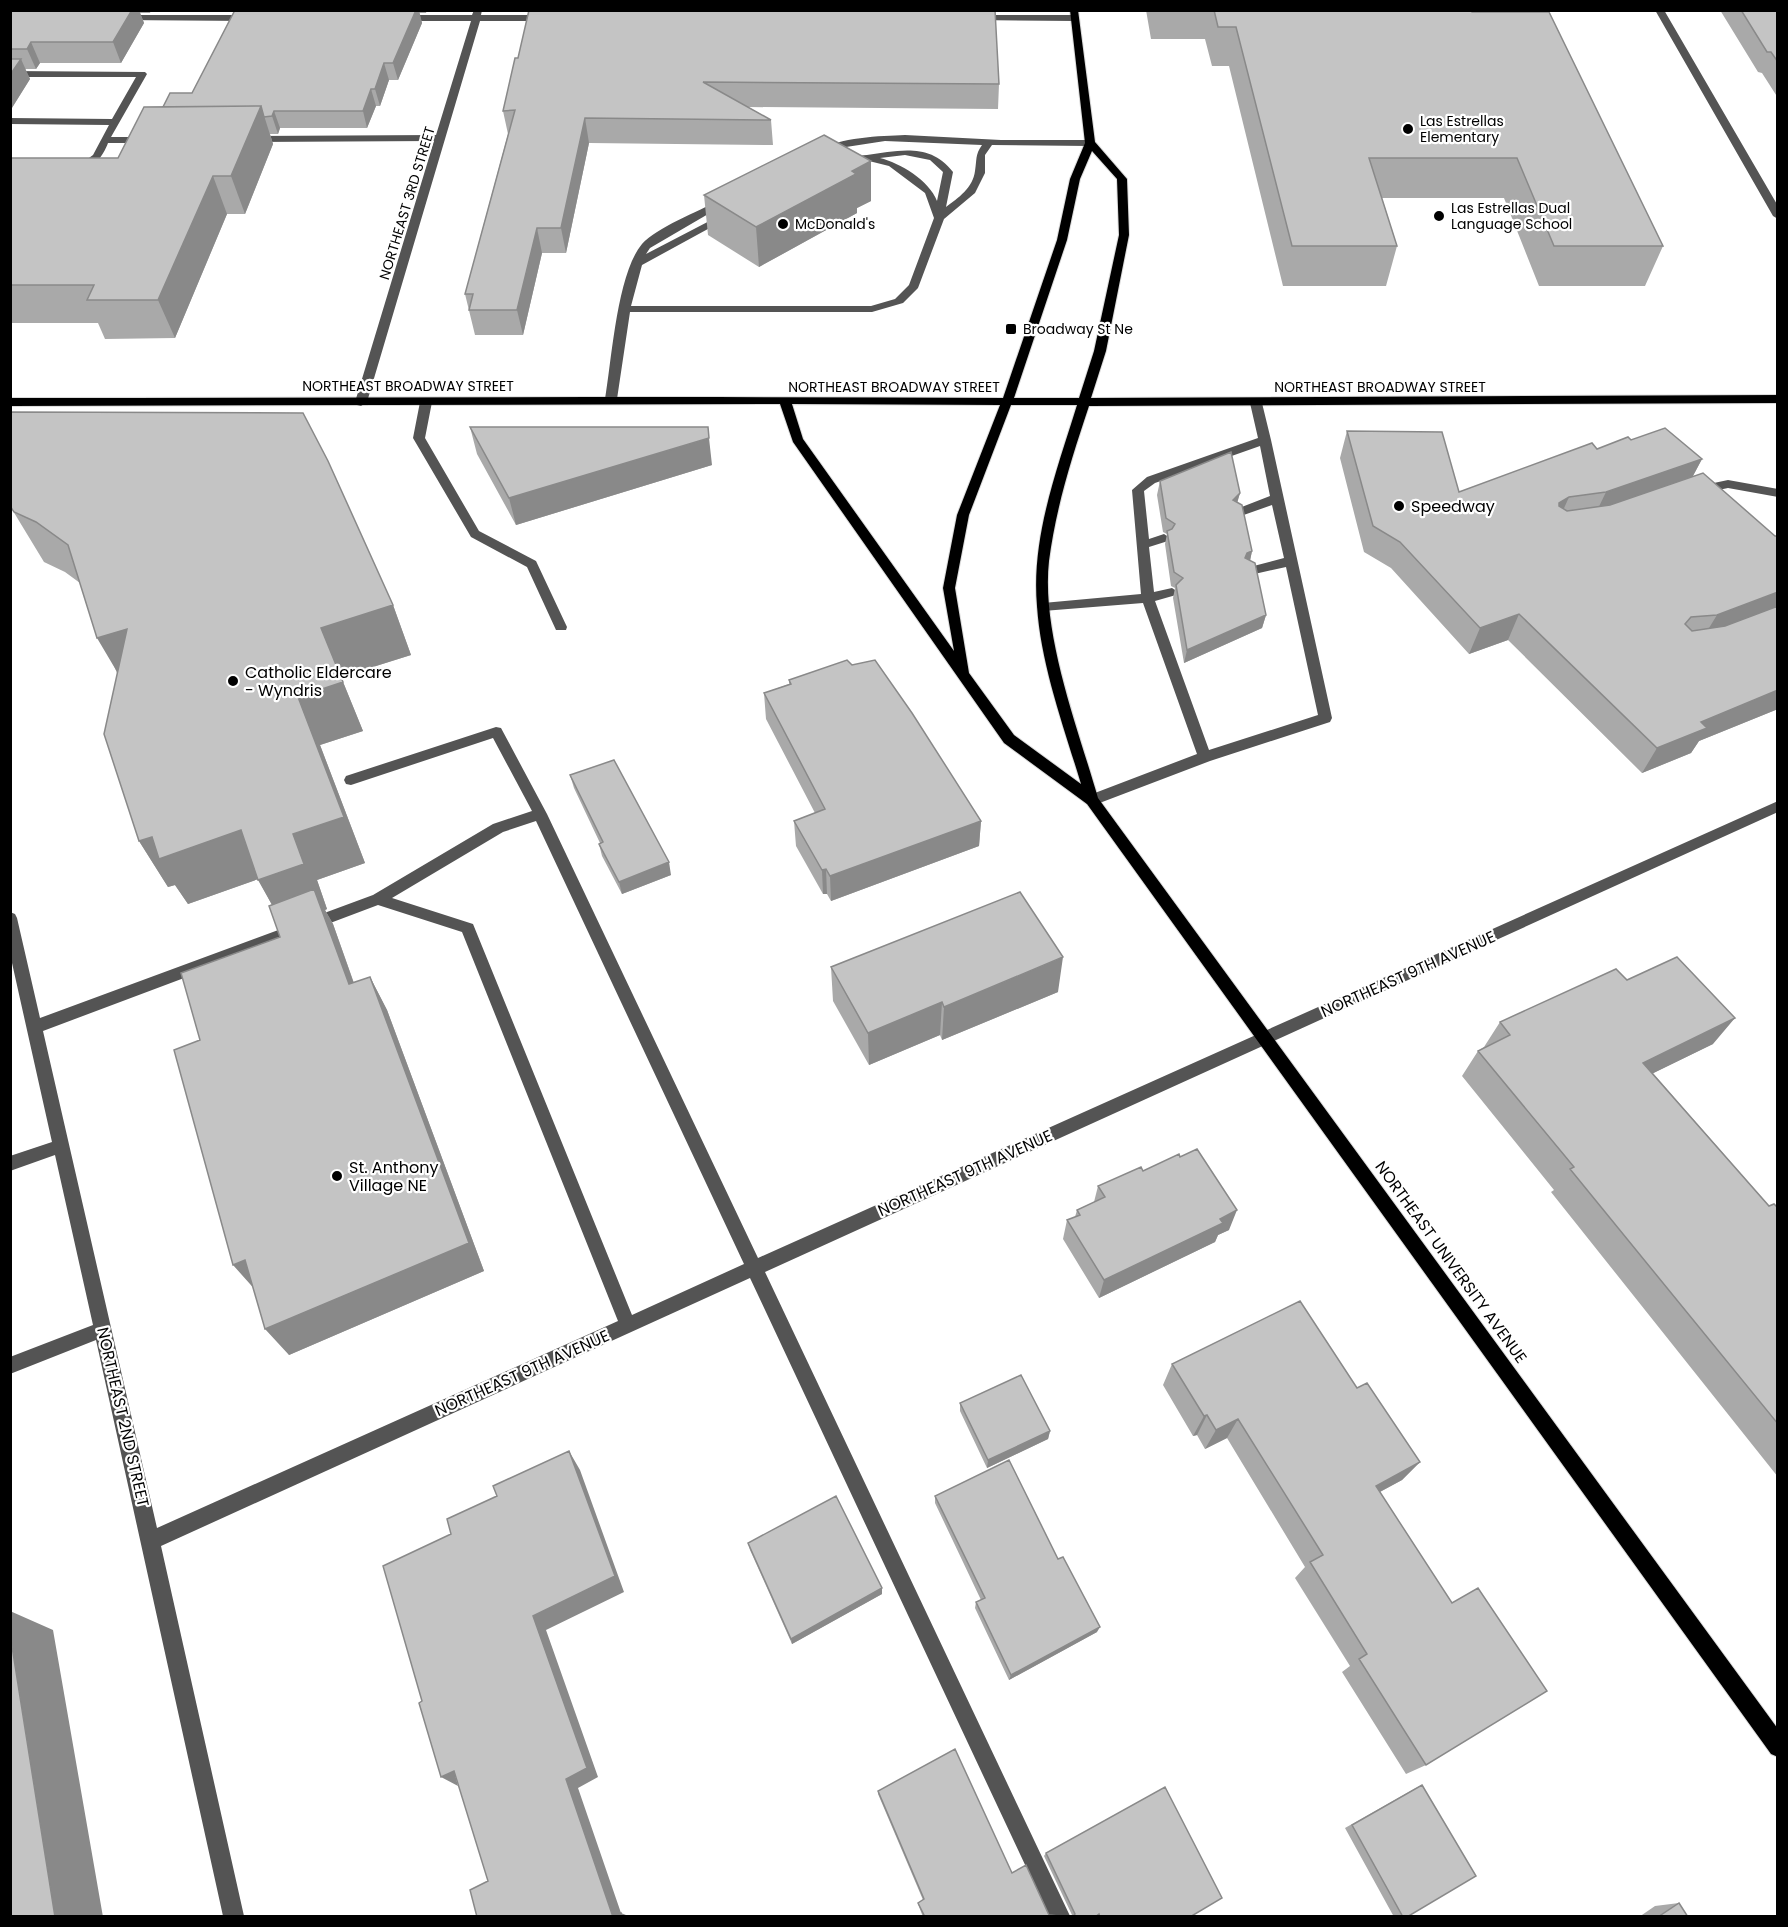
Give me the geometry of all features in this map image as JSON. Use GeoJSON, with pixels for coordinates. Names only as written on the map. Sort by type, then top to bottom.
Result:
{"type":"FeatureCollection","features":[{"type":"Feature","properties":{"kind":"main road","name":"NORTHEAST UNIVERSITY AVENUE"},"geometry":{"type":"LineString","coordinates":[[1074,14],[1090,143],[1075,179],[1062,240],[1007,402],[963,514],[949,588],[965,677],[1009,739],[1092,800],[1220,980],[1266,1039],[1778,1747]]}},
{"type":"Feature","properties":{"kind":"main road","name":"NORTHEAST UNIVERSITY AVENUE"},"geometry":{"type":"LineString","coordinates":[[1090,143],[1122,179],[1124,235],[1100,351],[1054,497],[1043,563],[1043,607],[1054,667],[1092,800]]}},
{"type":"Feature","properties":{"kind":"main road","name":"NORTHEAST BROADWAY STREET"},"geometry":{"type":"LineString","coordinates":[[10,402],[426,402],[611,399],[785,402],[1256,403],[1778,399]]}},
{"type":"Feature","properties":{"kind":"main road"},"geometry":{"type":"LineString","coordinates":[[785,402],[797,439],[965,677]]}},
{"type":"Feature","properties":{"kind":"street"},"geometry":{"type":"LineString","coordinates":[[1659,10],[1778,216]]}},
{"type":"Feature","properties":{"kind":"street"},"geometry":{"type":"LineString","coordinates":[[388,18],[477,14],[553,18]]}},
{"type":"Feature","properties":{"kind":"street","name":"NORTHEAST 3RD STREET"},"geometry":{"type":"LineString","coordinates":[[361,402],[477,14]]}},
{"type":"Feature","properties":{"kind":"street"},"geometry":{"type":"LineString","coordinates":[[972,18],[1074,14]]}},
{"type":"Feature","properties":{"kind":"street"},"geometry":{"type":"LineString","coordinates":[[117,18],[258,18]]}},
{"type":"Feature","properties":{"kind":"street"},"geometry":{"type":"LineString","coordinates":[[10,74],[142,74],[97,157],[74,171]]}},
{"type":"Feature","properties":{"kind":"street"},"geometry":{"type":"LineString","coordinates":[[10,122],[116,122]]}},
{"type":"Feature","properties":{"kind":"street"},"geometry":{"type":"LineString","coordinates":[[810,156],[831,148],[873,139],[913,136],[989,142],[1090,143]]}},
{"type":"Feature","properties":{"kind":"street"},"geometry":{"type":"LineString","coordinates":[[244,139],[440,138]]}},
{"type":"Feature","properties":{"kind":"street"},"geometry":{"type":"LineString","coordinates":[[105,140],[163,140]]}},
{"type":"Feature","properties":{"kind":"street"},"geometry":{"type":"LineString","coordinates":[[939,218],[970,193],[980,173],[980,155],[989,142]]}},
{"type":"Feature","properties":{"kind":"street"},"geometry":{"type":"LineString","coordinates":[[625,309],[872,309],[899,302],[914,286],[939,218],[948,172],[941,162],[923,153],[902,152],[866,156],[833,164]]}},
{"type":"Feature","properties":{"kind":"street"},"geometry":{"type":"LineString","coordinates":[[866,156],[892,164],[929,192],[939,218]]}},
{"type":"Feature","properties":{"kind":"street"},"geometry":{"type":"LineString","coordinates":[[1766,196],[1778,196]]}},
{"type":"Feature","properties":{"kind":"street"},"geometry":{"type":"LineString","coordinates":[[611,399],[625,309],[636,264],[646,244],[728,199]]}},
{"type":"Feature","properties":{"kind":"street"},"geometry":{"type":"LineString","coordinates":[[636,264],[738,210]]}},
{"type":"Feature","properties":{"kind":"street"},"geometry":{"type":"LineString","coordinates":[[426,402],[419,438],[475,534],[532,564],[561,627]]}},
{"type":"Feature","properties":{"kind":"street"},"geometry":{"type":"LineString","coordinates":[[1092,800],[1205,757],[1325,718],[1256,403]]}},
{"type":"Feature","properties":{"kind":"street"},"geometry":{"type":"LineString","coordinates":[[1205,757],[1156,626],[1148,598],[1138,490],[1151,480],[1265,440]]}},
{"type":"Feature","properties":{"kind":"street"},"geometry":{"type":"LineString","coordinates":[[1687,494],[1708,486],[1728,484],[1778,493]]}},
{"type":"Feature","properties":{"kind":"street"},"geometry":{"type":"LineString","coordinates":[[1238,513],[1278,498]]}},
{"type":"Feature","properties":{"kind":"street"},"geometry":{"type":"LineString","coordinates":[[1143,545],[1164,538]]}},
{"type":"Feature","properties":{"kind":"street"},"geometry":{"type":"LineString","coordinates":[[1250,571],[1291,561]]}},
{"type":"Feature","properties":{"kind":"street"},"geometry":{"type":"LineString","coordinates":[[1043,607],[1148,598],[1172,592]]}},
{"type":"Feature","properties":{"kind":"street"},"geometry":{"type":"LineString","coordinates":[[351,780],[496,732],[540,814],[1060,1917]]}},
{"type":"Feature","properties":{"kind":"street","name":"NORTHEAST 9TH AVENUE"},"geometry":{"type":"LineString","coordinates":[[152,1540],[1778,806]]}},
{"type":"Feature","properties":{"kind":"street"},"geometry":{"type":"LineString","coordinates":[[35,1027],[378,899],[498,828],[540,814]]}},
{"type":"Feature","properties":{"kind":"street"},"geometry":{"type":"LineString","coordinates":[[378,899],[468,928],[628,1324]]}},
{"type":"Feature","properties":{"kind":"street","name":"NORTHEAST 2ND STREET"},"geometry":{"type":"LineString","coordinates":[[10,918],[60,1146],[152,1540],[232,1917]]}},
{"type":"Feature","properties":{"kind":"street"},"geometry":{"type":"LineString","coordinates":[[10,1164],[60,1146]]}},
{"type":"Feature","properties":{"kind":"street"},"geometry":{"type":"LineString","coordinates":[[10,1366],[103,1329]]}},
{"type":"Feature","properties":{"kind":"building"},"geometry":{"type":"Polygon","coordinates":[[[10,10],[132,10],[113,42],[31,42],[27,49],[10,49],[10,10]]]}},
{"type":"Feature","properties":{"kind":"building"},"geometry":{"type":"Polygon","coordinates":[[[235,10],[416,10],[393,63],[384,63],[375,89],[371,89],[363,111],[274,111],[272,116],[264,117],[261,106],[163,107],[170,93],[192,93],[235,10]]]}},
{"type":"Feature","properties":{"kind":"building"},"geometry":{"type":"Polygon","coordinates":[[[529,10],[995,10],[999,84],[703,82],[771,120],[585,118],[561,228],[537,228],[517,310],[469,310],[473,294],[465,294],[515,110],[503,111],[529,10]]]}},
{"type":"Feature","properties":{"kind":"building","name":"Las Estrellas Elementary"},"geometry":{"type":"Polygon","coordinates":[[[1214,10],[1549,12],[1663,246],[1554,246],[1517,158],[1369,158],[1397,246],[1292,246],[1236,27],[1218,27],[1214,10]]]}},
{"type":"Feature","properties":{"kind":"building"},"geometry":{"type":"Polygon","coordinates":[[[1741,10],[1778,10],[1778,62],[1771,52],[1767,52],[1741,10]]]}},
{"type":"Feature","properties":{"kind":"building"},"geometry":{"type":"Polygon","coordinates":[[[10,59],[21,59],[10,75],[10,59]]]}},
{"type":"Feature","properties":{"kind":"building"},"geometry":{"type":"Polygon","coordinates":[[[261,106],[231,176],[213,176],[158,300],[87,300],[94,285],[10,285],[10,158],[118,158],[144,107],[261,106]]]}},
{"type":"Feature","properties":{"kind":"building"},"geometry":{"type":"Polygon","coordinates":[[[824,135],[871,161],[852,171],[856,174],[756,227],[704,195],[824,135]]]}},
{"type":"Feature","properties":{"kind":"building","name":"Catholic Eldercare - Wyndris"},"geometry":{"type":"Polygon","coordinates":[[[11,412],[303,413],[328,461],[393,605],[321,628],[343,682],[298,697],[344,817],[293,834],[304,864],[258,880],[241,830],[159,859],[152,837],[139,841],[104,734],[127,629],[97,638],[68,545],[36,522],[14,512],[10,506],[11,412]]]}},
{"type":"Feature","properties":{"kind":"building"},"geometry":{"type":"Polygon","coordinates":[[[470,427],[708,427],[709,438],[509,498],[470,427]]]}},
{"type":"Feature","properties":{"kind":"building"},"geometry":{"type":"Polygon","coordinates":[[[1665,428],[1702,459],[1606,492],[1569,497],[1559,503],[1559,506],[1567,511],[1610,505],[1703,473],[1775,536],[1778,536],[1778,592],[1717,615],[1691,617],[1685,624],[1692,631],[1725,626],[1778,606],[1778,690],[1701,722],[1707,728],[1657,748],[1519,614],[1480,628],[1400,542],[1373,526],[1347,431],[1442,432],[1459,492],[1592,443],[1597,449],[1628,437],[1631,440],[1665,428]]]}},
{"type":"Feature","properties":{"kind":"building"},"geometry":{"type":"Polygon","coordinates":[[[1231,452],[1240,493],[1233,500],[1242,505],[1252,551],[1247,553],[1245,558],[1255,563],[1266,615],[1187,650],[1176,585],[1183,578],[1174,572],[1167,531],[1175,524],[1166,518],[1160,481],[1231,452]]]}},
{"type":"Feature","properties":{"kind":"building"},"geometry":{"type":"Polygon","coordinates":[[[847,660],[852,665],[875,660],[981,821],[830,876],[826,869],[822,870],[794,821],[825,809],[764,693],[791,684],[789,680],[847,660]]]}},
{"type":"Feature","properties":{"kind":"building"},"geometry":{"type":"Polygon","coordinates":[[[614,760],[669,862],[619,882],[599,844],[603,842],[570,775],[614,760]]]}},
{"type":"Feature","properties":{"kind":"building","name":"St. Anthony Village NE"},"geometry":{"type":"Polygon","coordinates":[[[314,889],[349,984],[370,977],[469,1243],[265,1329],[245,1260],[233,1265],[174,1050],[200,1040],[181,973],[280,937],[269,906],[314,889]]]}},
{"type":"Feature","properties":{"kind":"building"},"geometry":{"type":"Polygon","coordinates":[[[1020,892],[1063,957],[944,1007],[942,1002],[868,1033],[831,967],[1020,892]]]}},
{"type":"Feature","properties":{"kind":"building"},"geometry":{"type":"Polygon","coordinates":[[[1677,957],[1735,1018],[1643,1063],[1769,1206],[1774,1204],[1778,1208],[1778,1424],[1570,1169],[1574,1167],[1478,1051],[1510,1035],[1500,1022],[1616,969],[1627,980],[1677,957]]]}},
{"type":"Feature","properties":{"kind":"building"},"geometry":{"type":"Polygon","coordinates":[[[1197,1149],[1237,1210],[1220,1219],[1223,1223],[1104,1280],[1067,1220],[1080,1215],[1077,1210],[1105,1197],[1098,1186],[1141,1167],[1143,1171],[1179,1154],[1180,1157],[1197,1149]]]}},
{"type":"Feature","properties":{"kind":"building"},"geometry":{"type":"Polygon","coordinates":[[[1300,1301],[1357,1388],[1367,1383],[1420,1462],[1376,1486],[1452,1603],[1478,1588],[1547,1691],[1426,1765],[1359,1659],[1367,1654],[1310,1562],[1323,1555],[1238,1419],[1216,1430],[1207,1415],[1204,1416],[1172,1364],[1300,1301]]]}},
{"type":"Feature","properties":{"kind":"building"},"geometry":{"type":"Polygon","coordinates":[[[1021,1375],[1050,1431],[988,1460],[960,1403],[1021,1375]]]}},
{"type":"Feature","properties":{"kind":"building"},"geometry":{"type":"Polygon","coordinates":[[[569,1451],[615,1576],[533,1616],[587,1768],[566,1779],[613,1917],[477,1917],[470,1890],[488,1881],[454,1771],[441,1777],[419,1703],[422,1701],[383,1566],[451,1534],[447,1519],[497,1496],[493,1486],[569,1451]]]}},
{"type":"Feature","properties":{"kind":"building"},"geometry":{"type":"Polygon","coordinates":[[[1009,1460],[1058,1559],[1063,1557],[1100,1627],[1011,1675],[976,1602],[985,1598],[935,1496],[1009,1460]]]}},
{"type":"Feature","properties":{"kind":"building"},"geometry":{"type":"Polygon","coordinates":[[[836,1496],[882,1588],[791,1639],[748,1543],[836,1496]]]}},
{"type":"Feature","properties":{"kind":"building"},"geometry":{"type":"Polygon","coordinates":[[[10,1634],[55,1917],[10,1917],[10,1634]]]}},
{"type":"Feature","properties":{"kind":"building"},"geometry":{"type":"Polygon","coordinates":[[[955,1749],[1012,1873],[1026,1865],[1049,1915],[1068,1917],[925,1917],[918,1903],[924,1899],[878,1791],[955,1749]]]}},
{"type":"Feature","properties":{"kind":"building"},"geometry":{"type":"Polygon","coordinates":[[[1422,1785],[1476,1876],[1407,1917],[1403,1917],[1352,1825],[1422,1785]]]}},
{"type":"Feature","properties":{"kind":"building"},"geometry":{"type":"Polygon","coordinates":[[[1165,1787],[1222,1898],[1190,1917],[1100,1917],[1099,1914],[1095,1917],[1073,1917],[1075,1914],[1046,1853],[1165,1787]]]}},
{"type":"Feature","properties":{"kind":"building"},"geometry":{"type":"Polygon","coordinates":[[[1679,1903],[1688,1917],[1658,1917],[1679,1903]]]}},
{"type":"Feature","properties":{"kind":"place","name":"Las Estrellas Elementary"},"geometry":{"type":"Point","coordinates":[1408,129]}},
{"type":"Feature","properties":{"kind":"place","name":"Las Estrellas Dual Language School"},"geometry":{"type":"Point","coordinates":[1439,216]}},
{"type":"Feature","properties":{"kind":"place","name":"McDonald's"},"geometry":{"type":"Point","coordinates":[783,224]}},
{"type":"Feature","properties":{"kind":"place","name":"Broadway St Ne"},"geometry":{"type":"Point","coordinates":[1011,329]}},
{"type":"Feature","properties":{"kind":"place","name":"Speedway"},"geometry":{"type":"Point","coordinates":[1399,506]}},
{"type":"Feature","properties":{"kind":"place","name":"Catholic Eldercare - Wyndris"},"geometry":{"type":"Point","coordinates":[233,681]}},
{"type":"Feature","properties":{"kind":"place","name":"St. Anthony Village NE"},"geometry":{"type":"Point","coordinates":[337,1176]}}]}
